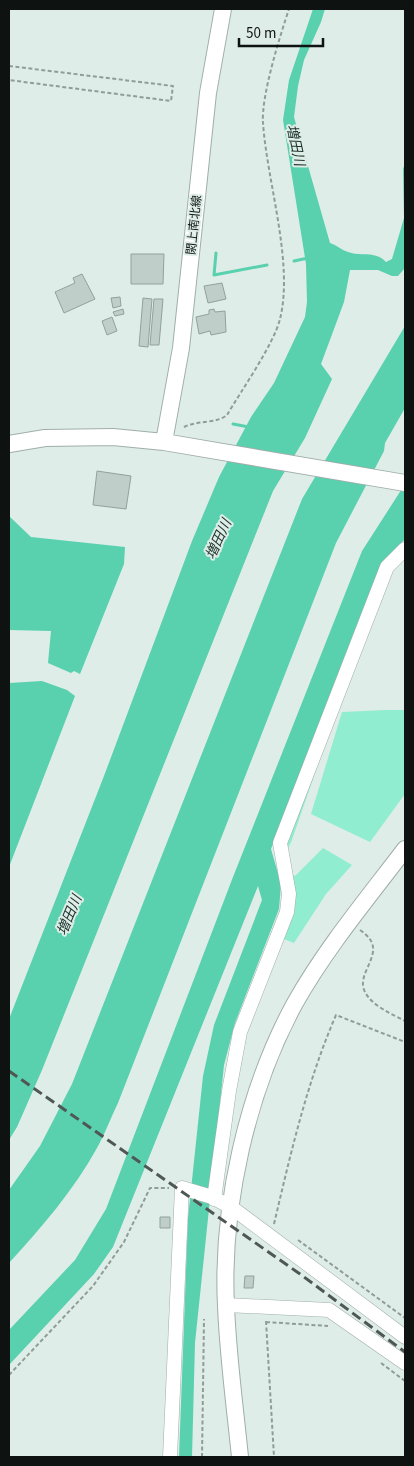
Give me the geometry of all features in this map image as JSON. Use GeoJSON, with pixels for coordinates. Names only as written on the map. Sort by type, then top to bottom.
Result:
{"type":"FeatureCollection","features":[{"type":"Feature","properties":{"kind":"street","name":"閖上南北線"},"geometry":{"type":"LineString","coordinates":[[164,442],[181,348],[202,138],[223,9]]}},
{"type":"Feature","properties":{"kind":"street"},"geometry":{"type":"LineString","coordinates":[[9,444],[45,438],[92,437],[164,442],[393,481]]}},
{"type":"Feature","properties":{"kind":"street"},"geometry":{"type":"LineString","coordinates":[[213,1198],[229,1090],[240,1032],[287,912],[289,894],[280,843],[388,567],[405,549]]}},
{"type":"Feature","properties":{"kind":"street"},"geometry":{"type":"LineString","coordinates":[[240,1457],[226,1305],[227,1240],[236,1172],[249,1117],[273,1054],[295,1004],[348,923],[405,849]]}},
{"type":"Feature","properties":{"kind":"street"},"geometry":{"type":"LineString","coordinates":[[170,1457],[184,1188],[213,1198],[231,1207],[405,1337]]}},
{"type":"Feature","properties":{"kind":"street"},"geometry":{"type":"LineString","coordinates":[[226,1305],[329,1310],[405,1363]]}},
{"type":"Feature","properties":{"kind":"path"},"geometry":{"type":"LineString","coordinates":[[184,427],[202,420],[222,419],[227,415],[280,322],[285,298],[283,267],[263,122],[269,85],[289,9]]}},
{"type":"Feature","properties":{"kind":"path"},"geometry":{"type":"LineString","coordinates":[[9,66],[173,86],[170,101],[9,80]]}},
{"type":"Feature","properties":{"kind":"path"},"geometry":{"type":"LineString","coordinates":[[348,923],[364,933],[371,941],[373,950],[371,963],[363,977],[365,992],[373,1002],[405,1021]]}},
{"type":"Feature","properties":{"kind":"path"},"geometry":{"type":"LineString","coordinates":[[270,1237],[299,1117],[318,1058],[336,1015],[405,1042]]}},
{"type":"Feature","properties":{"kind":"path"},"geometry":{"type":"LineString","coordinates":[[9,1375],[93,1286],[124,1242],[150,1188],[184,1188]]}},
{"type":"Feature","properties":{"kind":"path"},"geometry":{"type":"LineString","coordinates":[[274,1222],[282,1228]]}},
{"type":"Feature","properties":{"kind":"path"},"geometry":{"type":"LineString","coordinates":[[297,1240],[405,1318]]}},
{"type":"Feature","properties":{"kind":"path"},"geometry":{"type":"LineString","coordinates":[[265,1306],[274,1457]]}},
{"type":"Feature","properties":{"kind":"path"},"geometry":{"type":"LineString","coordinates":[[202,1457],[204,1319]]}},
{"type":"Feature","properties":{"kind":"path"},"geometry":{"type":"LineString","coordinates":[[266,1322],[323,1324],[333,1328]]}},
{"type":"Feature","properties":{"kind":"path"},"geometry":{"type":"LineString","coordinates":[[376,1359],[405,1381]]}},
{"type":"Feature","properties":{"kind":"shaded area"},"geometry":{"type":"Polygon","coordinates":[[[337,709],[292,840],[286,853],[286,835],[337,709]]]}},
{"type":"Feature","properties":{"kind":"shaded area"},"geometry":{"type":"Polygon","coordinates":[[[405,710],[405,794],[370,842],[311,814],[342,712],[405,710]]]}},
{"type":"Feature","properties":{"kind":"shaded area"},"geometry":{"type":"Polygon","coordinates":[[[323,848],[352,865],[326,894],[294,943],[281,938],[295,894],[293,875],[295,876],[323,848]]]}},
{"type":"Feature","properties":{"kind":"water","name":"増田川"},"geometry":{"type":"Polygon","coordinates":[[[313,9],[325,9],[304,60],[294,117],[330,243],[353,253],[377,256],[386,262],[392,259],[404,218],[403,169],[405,163],[405,268],[398,276],[392,276],[378,270],[350,270],[344,302],[321,364],[332,379],[305,438],[273,491],[42,1070],[17,1127],[9,1140],[9,1019],[104,776],[192,541],[219,477],[251,417],[274,383],[305,317],[307,302],[306,264],[283,120],[289,80],[313,9]]]}},
{"type":"Feature","properties":{"kind":"water"},"geometry":{"type":"Polygon","coordinates":[[[405,326],[405,408],[385,443],[384,451],[336,543],[118,1103],[100,1143],[78,1179],[45,1222],[9,1263],[9,1190],[40,1146],[72,1084],[302,499],[405,326]]]}},
{"type":"Feature","properties":{"kind":"water"},"geometry":{"type":"Polygon","coordinates":[[[405,484],[405,539],[384,561],[271,849],[281,884],[279,909],[235,1023],[224,1065],[195,1343],[192,1457],[179,1457],[188,1218],[203,1076],[214,1025],[262,900],[258,886],[113,1247],[94,1274],[9,1365],[9,1330],[75,1260],[106,1209],[233,877],[362,551],[405,484]]]}},
{"type":"Feature","properties":{"kind":"water"},"geometry":{"type":"Polygon","coordinates":[[[9,516],[31,537],[125,547],[124,564],[80,674],[74,671],[71,673],[48,663],[51,631],[9,630],[9,516]]]}},
{"type":"Feature","properties":{"kind":"water"},"geometry":{"type":"Polygon","coordinates":[[[42,681],[67,690],[75,696],[9,867],[9,683],[42,681]]]}},
{"type":"Feature","properties":{"kind":"building"},"geometry":{"type":"Polygon","coordinates":[[[131,254],[164,254],[163,284],[131,284],[131,254]]]}},
{"type":"Feature","properties":{"kind":"building"},"geometry":{"type":"Polygon","coordinates":[[[82,274],[95,299],[64,313],[55,292],[75,283],[73,278],[82,274]]]}},
{"type":"Feature","properties":{"kind":"building"},"geometry":{"type":"Polygon","coordinates":[[[222,283],[226,299],[208,303],[204,286],[222,283]]]}},
{"type":"Feature","properties":{"kind":"building"},"geometry":{"type":"Polygon","coordinates":[[[120,297],[121,306],[113,308],[111,298],[120,297]]]}},
{"type":"Feature","properties":{"kind":"building"},"geometry":{"type":"Polygon","coordinates":[[[143,298],[152,299],[148,347],[139,346],[143,298]]]}},
{"type":"Feature","properties":{"kind":"building"},"geometry":{"type":"Polygon","coordinates":[[[154,299],[163,299],[159,345],[150,345],[154,299]]]}},
{"type":"Feature","properties":{"kind":"building"},"geometry":{"type":"Polygon","coordinates":[[[123,309],[124,314],[115,316],[113,312],[123,309]]]}},
{"type":"Feature","properties":{"kind":"building"},"geometry":{"type":"Polygon","coordinates":[[[214,309],[215,312],[225,311],[226,332],[211,335],[210,331],[199,334],[196,317],[209,314],[209,310],[214,309]]]}},
{"type":"Feature","properties":{"kind":"building"},"geometry":{"type":"Polygon","coordinates":[[[112,317],[117,331],[107,335],[102,321],[112,317]]]}},
{"type":"Feature","properties":{"kind":"building"},"geometry":{"type":"Polygon","coordinates":[[[97,471],[131,476],[126,509],[93,505],[97,471]]]}},
{"type":"Feature","properties":{"kind":"building"},"geometry":{"type":"Polygon","coordinates":[[[160,1217],[170,1217],[170,1228],[160,1228],[160,1217]]]}},
{"type":"Feature","properties":{"kind":"building"},"geometry":{"type":"Polygon","coordinates":[[[245,1276],[254,1276],[253,1288],[244,1288],[245,1276]]]}},
{"type":"Feature","properties":{"kind":"waterway"},"geometry":{"type":"LineString","coordinates":[[216,253],[214,275],[267,265]]}},
{"type":"Feature","properties":{"kind":"waterway"},"geometry":{"type":"LineString","coordinates":[[294,261],[308,258]]}},
{"type":"Feature","properties":{"kind":"waterway"},"geometry":{"type":"LineString","coordinates":[[233,424],[249,427]]}},
{"type":"Feature","properties":{"kind":"railway"},"geometry":{"type":"LineString","coordinates":[[9,1071],[300,1274],[405,1352]]}}]}
